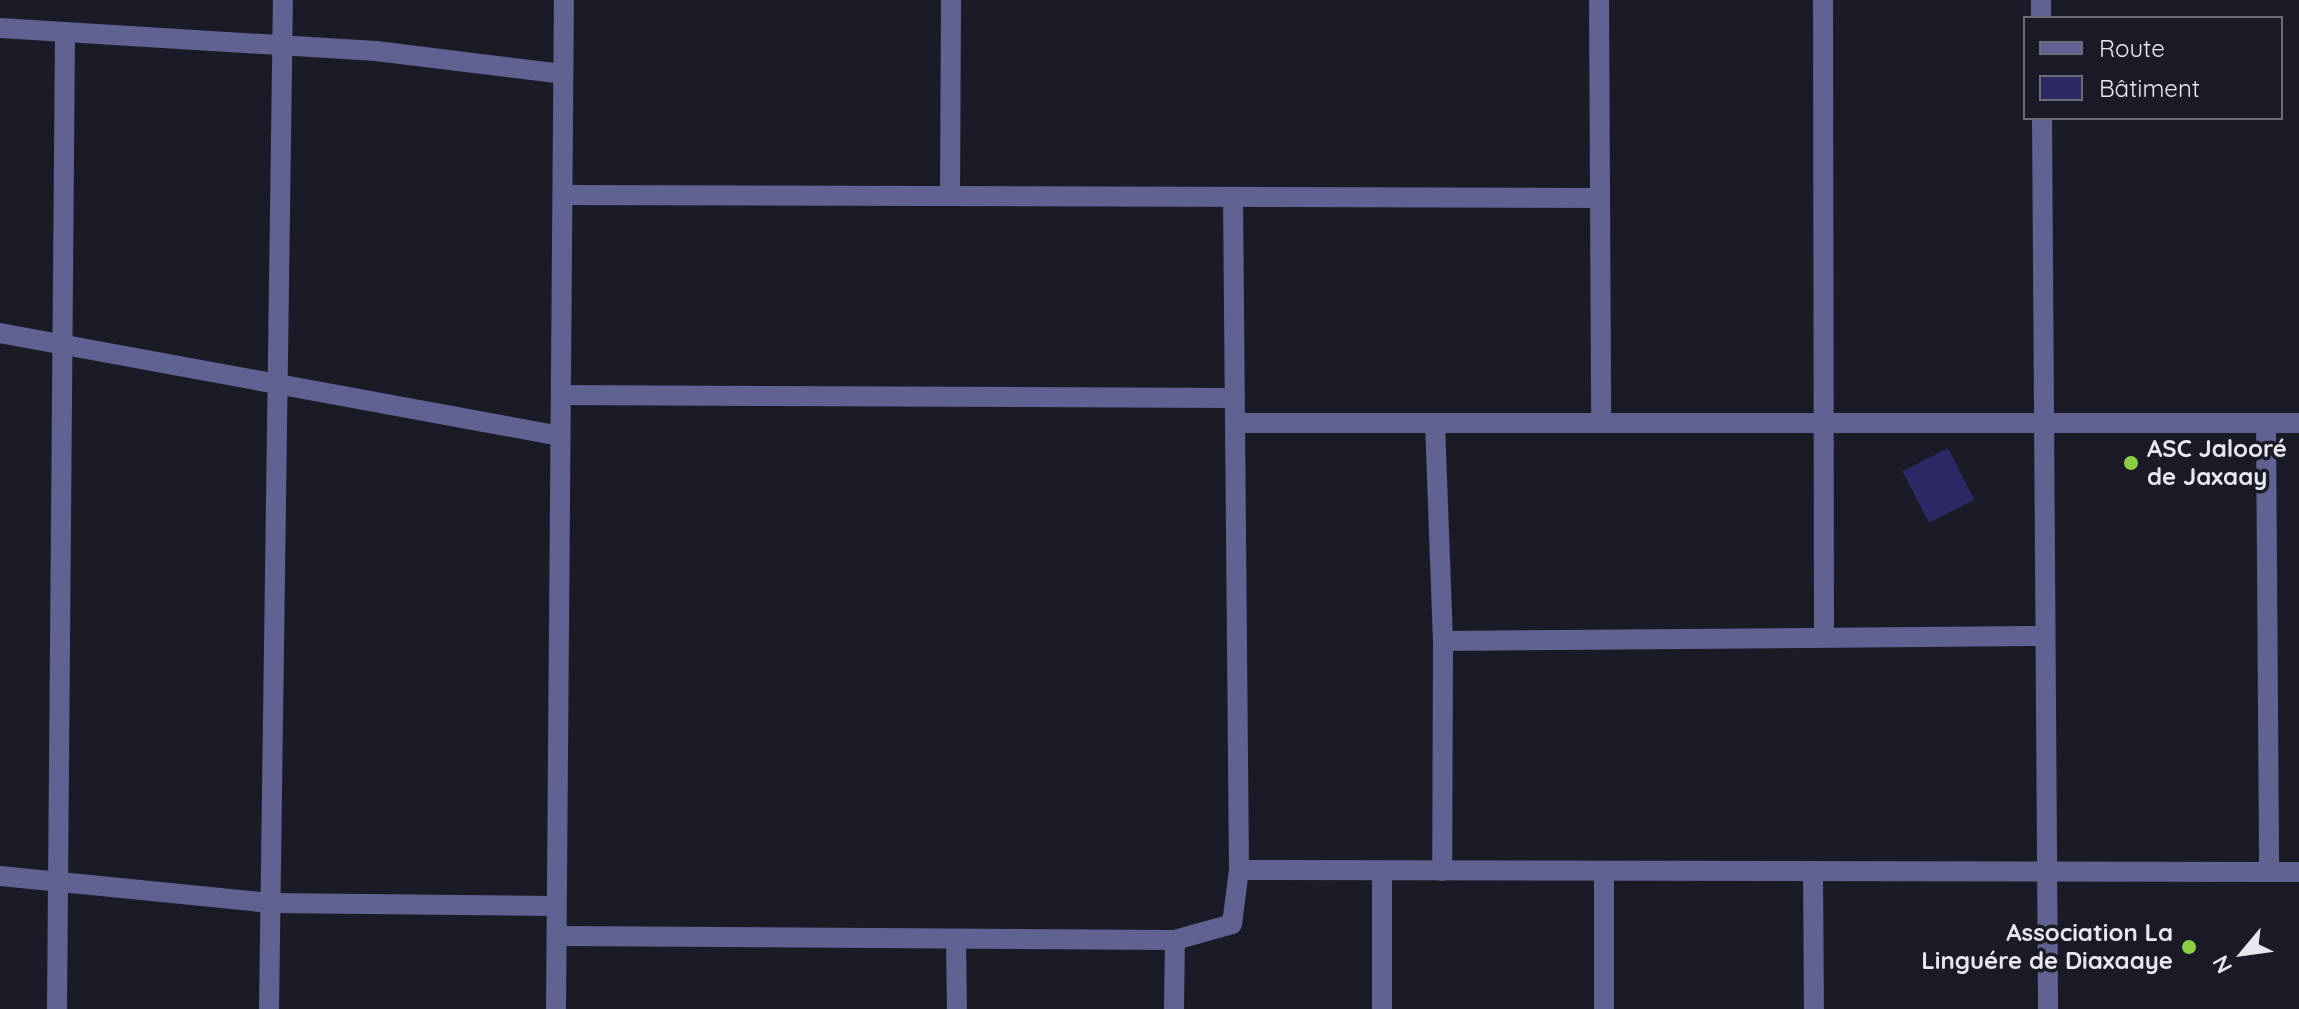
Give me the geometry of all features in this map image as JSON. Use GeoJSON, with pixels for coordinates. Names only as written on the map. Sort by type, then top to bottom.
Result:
{"type":"FeatureCollection","features":[{"type":"Feature","properties":{"kind":"street"},"geometry":{"type":"LineString","coordinates":[[269,1009],[283,0]]}},
{"type":"Feature","properties":{"kind":"street"},"geometry":{"type":"LineString","coordinates":[[556,1009],[564,0]]}},
{"type":"Feature","properties":{"kind":"street"},"geometry":{"type":"LineString","coordinates":[[950,196],[951,0]]}},
{"type":"Feature","properties":{"kind":"street"},"geometry":{"type":"LineString","coordinates":[[1599,0],[1601,423]]}},
{"type":"Feature","properties":{"kind":"street"},"geometry":{"type":"LineString","coordinates":[[1823,0],[1824,636]]}},
{"type":"Feature","properties":{"kind":"street"},"geometry":{"type":"LineString","coordinates":[[0,28],[376,51],[563,74]]}},
{"type":"Feature","properties":{"kind":"street"},"geometry":{"type":"LineString","coordinates":[[57,1009],[65,32]]}},
{"type":"Feature","properties":{"kind":"street"},"geometry":{"type":"LineString","coordinates":[[2042,120],[2048,1009]]}},
{"type":"Feature","properties":{"kind":"street"},"geometry":{"type":"LineString","coordinates":[[563,195],[1600,198]]}},
{"type":"Feature","properties":{"kind":"street"},"geometry":{"type":"LineString","coordinates":[[557,936],[1175,940],[1232,924],[1239,870],[1233,197]]}},
{"type":"Feature","properties":{"kind":"street"},"geometry":{"type":"LineString","coordinates":[[0,333],[560,436]]}},
{"type":"Feature","properties":{"kind":"street"},"geometry":{"type":"LineString","coordinates":[[561,395],[1235,398]]}},
{"type":"Feature","properties":{"kind":"street"},"geometry":{"type":"LineString","coordinates":[[1235,423],[2299,423]]}},
{"type":"Feature","properties":{"kind":"street"},"geometry":{"type":"LineString","coordinates":[[1435,423],[1443,641],[1442,871]]}},
{"type":"Feature","properties":{"kind":"street"},"geometry":{"type":"LineString","coordinates":[[2266,423],[2269,872]]}},
{"type":"Feature","properties":{"kind":"street"},"geometry":{"type":"LineString","coordinates":[[1443,641],[2045,636]]}},
{"type":"Feature","properties":{"kind":"street"},"geometry":{"type":"LineString","coordinates":[[1239,870],[2299,872]]}},
{"type":"Feature","properties":{"kind":"street"},"geometry":{"type":"LineString","coordinates":[[1382,871],[1382,1009]]}},
{"type":"Feature","properties":{"kind":"street"},"geometry":{"type":"LineString","coordinates":[[1604,871],[1604,1009]]}},
{"type":"Feature","properties":{"kind":"street"},"geometry":{"type":"LineString","coordinates":[[1813,871],[1814,1009]]}},
{"type":"Feature","properties":{"kind":"street"},"geometry":{"type":"LineString","coordinates":[[0,876],[270,903],[556,906]]}},
{"type":"Feature","properties":{"kind":"street"},"geometry":{"type":"LineString","coordinates":[[956,940],[957,1009]]}},
{"type":"Feature","properties":{"kind":"street"},"geometry":{"type":"LineString","coordinates":[[1174,1009],[1175,940]]}},
{"type":"Feature","properties":{"kind":"building"},"geometry":{"type":"Polygon","coordinates":[[[1948,448],[1974,500],[1929,523],[1903,471],[1948,448]]]}},
{"type":"Feature","properties":{"kind":"place","name":"ASC Jalooré de Jaxaay"},"geometry":{"type":"Point","coordinates":[2131,463]}},
{"type":"Feature","properties":{"kind":"place","name":"Association La Linguére de Diaxaaye"},"geometry":{"type":"Point","coordinates":[2189,947]}}]}
